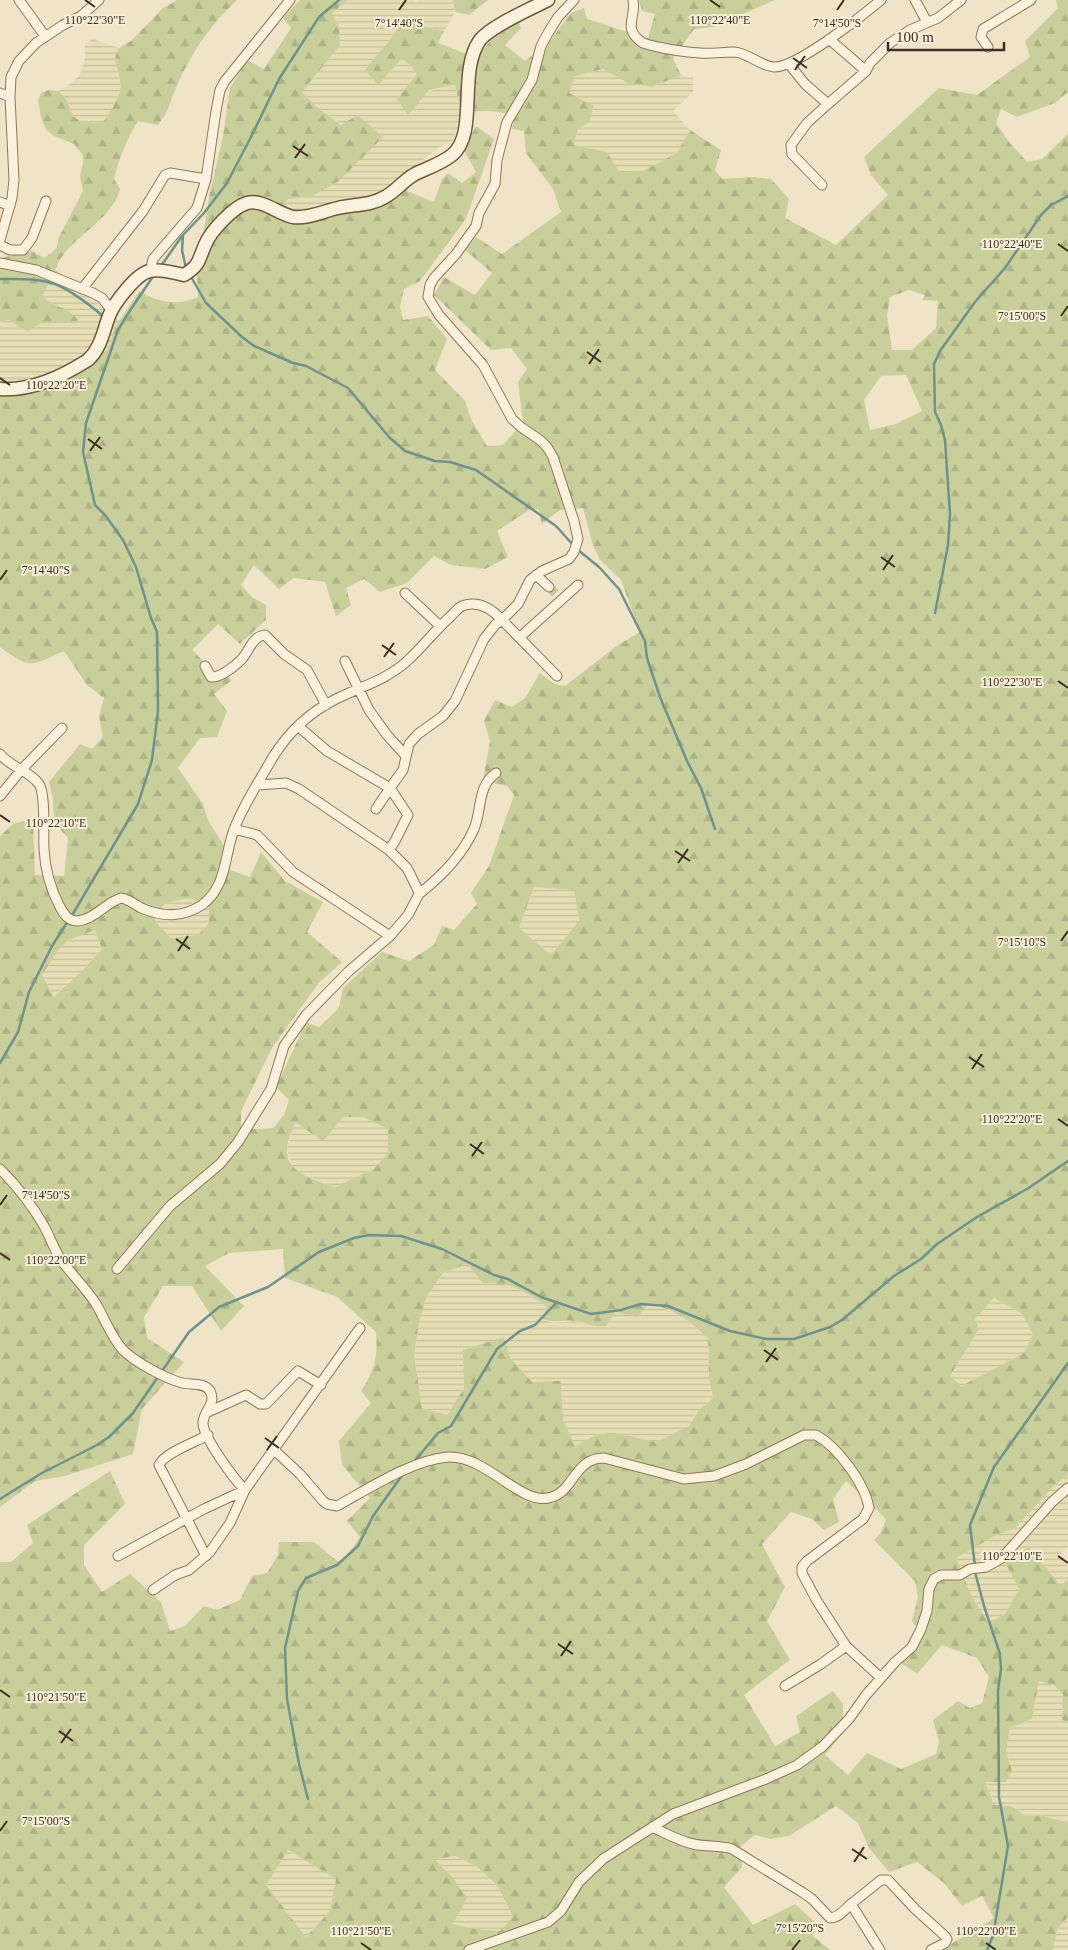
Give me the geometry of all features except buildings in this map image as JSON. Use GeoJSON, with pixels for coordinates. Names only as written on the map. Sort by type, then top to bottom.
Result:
{"type":"FeatureCollection","features":[{"type":"Feature","properties":{"kind":"street"},"geometry":{"type":"LineString","coordinates":[[19,0],[45,36]]}},
{"type":"Feature","properties":{"kind":"street"},"geometry":{"type":"LineString","coordinates":[[0,240],[10,206],[14,180],[10,97],[11,77],[25,55],[45,36],[81,16],[99,0]]}},
{"type":"Feature","properties":{"kind":"street"},"geometry":{"type":"LineString","coordinates":[[150,270],[153,259],[197,208],[206,179],[220,90],[225,81],[290,0]]}},
{"type":"Feature","properties":{"kind":"street"},"geometry":{"type":"LineString","coordinates":[[0,388],[14,389],[42,384],[78,366],[94,355],[109,317],[134,280],[150,270],[189,272],[203,255],[205,245],[212,234],[236,208],[247,203],[260,204],[293,217],[307,216],[340,207],[369,204],[385,197],[413,175],[452,155],[459,147],[464,136],[469,64],[473,51],[481,39],[492,30],[548,0]]}},
{"type":"Feature","properties":{"kind":"street"},"geometry":{"type":"LineString","coordinates":[[376,809],[403,770],[407,749],[411,740],[443,716],[455,701],[484,638],[518,604],[530,580],[536,575],[569,559],[574,552],[578,539],[574,521],[550,452],[540,440],[512,419],[483,365],[439,315],[428,297],[430,285],[434,278],[456,254],[476,226],[479,213],[495,184],[498,152],[508,122],[532,80],[541,46],[548,33],[558,17],[574,0]]}},
{"type":"Feature","properties":{"kind":"street"},"geometry":{"type":"LineString","coordinates":[[634,0],[632,30],[643,43],[699,53],[738,52],[772,66],[789,64],[829,39],[880,0]]}},
{"type":"Feature","properties":{"kind":"street"},"geometry":{"type":"LineString","coordinates":[[915,0],[927,22]]}},
{"type":"Feature","properties":{"kind":"street"},"geometry":{"type":"LineString","coordinates":[[822,185],[792,154],[791,145],[807,123],[866,71],[870,63],[890,43],[927,22],[938,18],[961,0]]}},
{"type":"Feature","properties":{"kind":"street"},"geometry":{"type":"LineString","coordinates":[[988,47],[981,37],[983,29],[1031,0]]}},
{"type":"Feature","properties":{"kind":"street"},"geometry":{"type":"LineString","coordinates":[[829,39],[866,71]]}},
{"type":"Feature","properties":{"kind":"street"},"geometry":{"type":"LineString","coordinates":[[789,64],[805,84],[828,104]]}},
{"type":"Feature","properties":{"kind":"street"},"geometry":{"type":"LineString","coordinates":[[0,93],[10,97]]}},
{"type":"Feature","properties":{"kind":"street"},"geometry":{"type":"LineString","coordinates":[[82,289],[143,211],[165,175],[170,173],[206,179]]}},
{"type":"Feature","properties":{"kind":"street"},"geometry":{"type":"LineString","coordinates":[[0,245],[10,250],[23,250],[32,238],[46,201]]}},
{"type":"Feature","properties":{"kind":"street"},"geometry":{"type":"LineString","coordinates":[[0,202],[10,206]]}},
{"type":"Feature","properties":{"kind":"street"},"geometry":{"type":"LineString","coordinates":[[0,262],[36,270],[93,293],[102,298],[109,317]]}},
{"type":"Feature","properties":{"kind":"street"},"geometry":{"type":"LineString","coordinates":[[536,575],[549,587]]}},
{"type":"Feature","properties":{"kind":"street"},"geometry":{"type":"LineString","coordinates":[[520,637],[560,598],[578,586]]}},
{"type":"Feature","properties":{"kind":"street"},"geometry":{"type":"LineString","coordinates":[[405,594],[440,626]]}},
{"type":"Feature","properties":{"kind":"street"},"geometry":{"type":"LineString","coordinates":[[0,754],[8,763],[39,784],[43,794],[43,835],[46,870],[53,892],[68,918],[79,921],[121,898],[156,913],[171,916],[184,914],[203,904],[219,885],[234,829],[246,801],[288,736],[326,705],[391,674],[406,662],[462,606],[471,605],[488,608],[520,637],[557,676]]}},
{"type":"Feature","properties":{"kind":"street"},"geometry":{"type":"LineString","coordinates":[[205,666],[211,677],[215,678],[242,659],[253,642],[260,636],[265,635],[284,654],[307,670],[326,705]]}},
{"type":"Feature","properties":{"kind":"street"},"geometry":{"type":"LineString","coordinates":[[345,661],[369,710],[387,735],[406,756]]}},
{"type":"Feature","properties":{"kind":"street"},"geometry":{"type":"LineString","coordinates":[[298,726],[327,751],[390,788],[408,815],[389,850]]}},
{"type":"Feature","properties":{"kind":"street"},"geometry":{"type":"LineString","coordinates":[[0,796],[21,770],[62,728]]}},
{"type":"Feature","properties":{"kind":"street"},"geometry":{"type":"LineString","coordinates":[[117,1269],[170,1206],[198,1180],[220,1164],[238,1142],[271,1089],[284,1046],[306,1015],[349,971],[390,936],[408,915],[419,894],[447,870],[460,853],[474,828],[479,810],[479,802],[486,783],[490,776],[496,773]]}},
{"type":"Feature","properties":{"kind":"street"},"geometry":{"type":"LineString","coordinates":[[258,785],[286,784],[299,788],[389,850],[407,868],[419,894]]}},
{"type":"Feature","properties":{"kind":"street"},"geometry":{"type":"LineString","coordinates":[[234,829],[257,836],[293,872],[390,936]]}},
{"type":"Feature","properties":{"kind":"street"},"geometry":{"type":"LineString","coordinates":[[0,1169],[27,1200],[60,1258],[97,1305],[105,1324],[123,1350],[160,1375],[207,1387],[212,1397],[203,1423],[218,1454],[245,1490]]}},
{"type":"Feature","properties":{"kind":"street"},"geometry":{"type":"LineString","coordinates":[[153,1590],[175,1575],[189,1570],[206,1556],[230,1523],[245,1490],[360,1328]]}},
{"type":"Feature","properties":{"kind":"street"},"geometry":{"type":"LineString","coordinates":[[208,1412],[246,1395],[260,1404],[266,1404],[298,1370],[321,1385]]}},
{"type":"Feature","properties":{"kind":"street"},"geometry":{"type":"LineString","coordinates":[[273,1449],[300,1474],[323,1501],[331,1506],[337,1506],[402,1470],[431,1460],[449,1457],[467,1460],[483,1466],[533,1497],[548,1499],[564,1490],[586,1462],[591,1459],[604,1458],[684,1479],[714,1476],[746,1464],[804,1436],[816,1435],[842,1459],[862,1488],[869,1508],[863,1519],[807,1561],[801,1569],[803,1577],[846,1646],[881,1678]]}},
{"type":"Feature","properties":{"kind":"street"},"geometry":{"type":"LineString","coordinates":[[206,1556],[160,1467],[160,1463],[170,1454],[208,1436]]}},
{"type":"Feature","properties":{"kind":"street"},"geometry":{"type":"LineString","coordinates":[[469,1950],[548,1922],[561,1910],[579,1882],[603,1859],[652,1826],[673,1814],[766,1779],[797,1765],[822,1747],[849,1719],[881,1678],[912,1647],[921,1629],[929,1589],[934,1579],[941,1575],[960,1575],[970,1569],[986,1567],[1002,1558],[1052,1502],[1068,1488]]}},
{"type":"Feature","properties":{"kind":"street"},"geometry":{"type":"LineString","coordinates":[[118,1556],[188,1520],[204,1509],[245,1490]]}},
{"type":"Feature","properties":{"kind":"street"},"geometry":{"type":"LineString","coordinates":[[786,1686],[846,1646]]}},
{"type":"Feature","properties":{"kind":"street"},"geometry":{"type":"LineString","coordinates":[[652,1826],[691,1844],[732,1849],[802,1892],[830,1918],[834,1918],[842,1913],[881,1880],[888,1880],[947,1939],[945,1943],[931,1950]]}},
{"type":"Feature","properties":{"kind":"street"},"geometry":{"type":"LineString","coordinates":[[851,1904],[880,1950]]}},
{"type":"Feature","properties":{"kind":"shaded area"},"geometry":{"type":"Polygon","coordinates":[[[348,0],[413,0],[416,2],[419,0],[453,0],[455,12],[444,31],[422,26],[406,16],[390,40],[401,59],[407,62],[417,74],[397,99],[455,85],[461,113],[454,140],[440,147],[419,163],[407,191],[397,191],[375,207],[291,213],[285,203],[288,199],[310,197],[342,125],[316,106],[302,92],[316,76],[339,27],[332,13],[348,0]]]}},
{"type":"Feature","properties":{"kind":"shaded area"},"geometry":{"type":"Polygon","coordinates":[[[93,39],[119,48],[115,57],[121,85],[120,92],[109,116],[104,121],[98,123],[80,121],[75,118],[65,97],[58,91],[73,82],[80,74],[85,58],[85,44],[93,39]]]}},
{"type":"Feature","properties":{"kind":"shaded area"},"geometry":{"type":"Polygon","coordinates":[[[603,69],[628,83],[652,87],[681,75],[693,78],[693,92],[673,111],[690,130],[677,153],[642,171],[619,171],[607,152],[574,145],[578,129],[589,122],[569,93],[574,76],[603,69]]]}},
{"type":"Feature","properties":{"kind":"shaded area"},"geometry":{"type":"Polygon","coordinates":[[[55,269],[120,321],[107,350],[78,372],[0,392],[0,322],[9,320],[28,331],[41,323],[65,323],[61,306],[54,306],[43,296],[55,269]]]}},
{"type":"Feature","properties":{"kind":"shaded area"},"geometry":{"type":"Polygon","coordinates":[[[534,887],[574,890],[579,921],[551,955],[519,928],[534,887]]]}},
{"type":"Feature","properties":{"kind":"shaded area"},"geometry":{"type":"Polygon","coordinates":[[[189,898],[209,906],[209,923],[198,935],[171,938],[154,920],[165,903],[189,898]]]}},
{"type":"Feature","properties":{"kind":"shaded area"},"geometry":{"type":"Polygon","coordinates":[[[95,930],[102,949],[54,997],[42,975],[59,949],[69,940],[95,930]]]}},
{"type":"Feature","properties":{"kind":"shaded area"},"geometry":{"type":"Polygon","coordinates":[[[363,1117],[388,1129],[388,1154],[374,1169],[335,1187],[303,1175],[292,1167],[287,1149],[295,1122],[363,1117]]]}},
{"type":"Feature","properties":{"kind":"shaded area"},"geometry":{"type":"Polygon","coordinates":[[[467,1264],[483,1283],[505,1283],[520,1289],[547,1307],[542,1318],[553,1323],[574,1321],[597,1327],[615,1312],[650,1303],[679,1314],[692,1322],[708,1339],[709,1377],[713,1398],[699,1410],[689,1426],[656,1442],[616,1433],[597,1434],[575,1446],[563,1419],[561,1382],[532,1382],[510,1358],[463,1350],[464,1388],[447,1415],[422,1408],[414,1355],[419,1322],[427,1296],[443,1273],[467,1264]]]}},
{"type":"Feature","properties":{"kind":"shaded area"},"geometry":{"type":"Polygon","coordinates":[[[994,1298],[1021,1313],[1033,1334],[1024,1353],[961,1386],[950,1376],[979,1329],[974,1319],[994,1298]]]}},
{"type":"Feature","properties":{"kind":"shaded area"},"geometry":{"type":"Polygon","coordinates":[[[1068,1475],[1068,1547],[1061,1553],[1068,1568],[1068,1580],[1060,1586],[1029,1547],[1019,1589],[1004,1615],[988,1622],[971,1595],[956,1558],[996,1535],[1015,1528],[1056,1484],[1068,1475]]]}},
{"type":"Feature","properties":{"kind":"shaded area"},"geometry":{"type":"Polygon","coordinates":[[[1039,1681],[1054,1685],[1064,1694],[1062,1719],[1068,1721],[1068,1823],[1044,1816],[1024,1815],[1011,1806],[994,1805],[985,1782],[1006,1782],[1012,1771],[1006,1751],[1010,1728],[1032,1719],[1039,1681]]]}},
{"type":"Feature","properties":{"kind":"shaded area"},"geometry":{"type":"Polygon","coordinates":[[[288,1850],[336,1879],[330,1911],[306,1937],[266,1885],[288,1850]]]}},
{"type":"Feature","properties":{"kind":"shaded area"},"geometry":{"type":"Polygon","coordinates":[[[455,1856],[476,1866],[497,1885],[513,1918],[500,1931],[476,1929],[452,1923],[433,1858],[455,1856]]]}},
{"type":"Feature","properties":{"kind":"shaded area"},"geometry":{"type":"Polygon","coordinates":[[[1068,1917],[1068,1950],[1053,1950],[1057,1929],[1068,1917]]]}},
{"type":"Feature","properties":{"kind":"green space"},"geometry":{"type":"Polygon","coordinates":[[[177,0],[237,0],[220,17],[199,44],[182,74],[165,115],[158,125],[138,121],[130,135],[116,171],[114,179],[120,189],[117,199],[104,216],[71,246],[62,257],[45,291],[43,296],[47,300],[70,312],[78,320],[72,323],[41,323],[28,331],[9,320],[0,322],[0,260],[5,257],[32,251],[44,258],[52,252],[56,248],[58,239],[83,191],[80,176],[83,155],[74,144],[54,136],[46,130],[38,100],[41,93],[48,90],[58,91],[65,97],[74,117],[80,121],[98,123],[104,121],[120,92],[121,85],[115,57],[119,48],[131,41],[163,8],[177,0]]]}},
{"type":"Feature","properties":{"kind":"green space"},"geometry":{"type":"Polygon","coordinates":[[[300,0],[348,0],[332,13],[339,27],[340,45],[302,92],[316,106],[341,125],[358,115],[383,137],[339,181],[310,197],[288,199],[285,203],[291,212],[338,212],[397,191],[407,191],[434,202],[442,179],[448,173],[462,183],[476,172],[464,150],[476,126],[494,139],[466,219],[420,281],[404,289],[400,307],[403,320],[428,316],[447,339],[435,370],[465,401],[471,419],[487,446],[503,445],[523,422],[518,382],[527,369],[511,348],[491,350],[434,295],[444,277],[475,295],[492,273],[465,250],[476,237],[502,254],[561,212],[553,189],[526,153],[524,131],[512,129],[514,118],[495,111],[461,113],[455,85],[429,90],[408,115],[397,99],[417,74],[407,62],[401,59],[378,85],[365,70],[390,40],[406,16],[422,26],[444,31],[438,43],[477,58],[491,40],[518,21],[521,28],[505,45],[525,61],[549,42],[571,13],[584,8],[587,19],[648,38],[655,14],[642,11],[639,0],[775,0],[713,27],[694,29],[673,59],[681,75],[652,87],[628,83],[603,69],[575,76],[569,93],[594,106],[589,122],[578,129],[574,145],[607,152],[619,171],[642,171],[677,153],[690,130],[721,150],[715,170],[722,179],[752,177],[771,179],[789,199],[785,218],[836,245],[888,195],[871,175],[864,157],[939,88],[977,95],[1030,57],[1025,41],[1058,8],[1056,0],[1068,0],[1068,92],[1055,103],[1017,117],[1001,109],[996,123],[1009,142],[1027,162],[1042,159],[1068,134],[1068,1475],[1056,1484],[1015,1528],[996,1535],[956,1558],[971,1595],[988,1622],[1004,1615],[1019,1589],[1005,1562],[1029,1547],[1060,1585],[1068,1580],[1068,1721],[1062,1720],[1063,1694],[1054,1685],[1039,1681],[1032,1719],[1010,1728],[1006,1751],[1012,1771],[1006,1782],[985,1782],[994,1805],[1011,1806],[1024,1815],[1044,1816],[1068,1823],[1068,1917],[1057,1929],[1053,1950],[941,1950],[994,1918],[982,1896],[962,1906],[944,1883],[917,1862],[889,1872],[869,1848],[858,1823],[836,1806],[789,1836],[771,1839],[755,1835],[741,1846],[742,1867],[724,1887],[753,1925],[795,1904],[816,1923],[813,1936],[830,1950],[0,1950],[0,1562],[11,1562],[33,1543],[27,1525],[110,1471],[125,1504],[84,1545],[84,1565],[102,1592],[130,1574],[161,1602],[170,1631],[185,1626],[204,1606],[217,1610],[240,1600],[252,1576],[267,1573],[278,1555],[279,1542],[314,1542],[341,1564],[360,1537],[347,1521],[370,1498],[342,1465],[339,1441],[371,1403],[361,1391],[370,1376],[374,1363],[376,1332],[337,1297],[285,1278],[283,1249],[229,1253],[205,1266],[244,1306],[221,1331],[192,1286],[163,1286],[144,1317],[147,1338],[184,1362],[142,1409],[133,1454],[65,1476],[35,1481],[0,1507],[0,836],[13,824],[33,818],[35,875],[64,876],[68,838],[54,822],[53,799],[49,782],[80,744],[92,749],[103,737],[99,716],[104,698],[87,685],[64,651],[44,660],[31,663],[18,659],[0,647],[0,392],[78,372],[107,350],[116,326],[139,291],[161,301],[168,302],[183,302],[198,297],[197,275],[209,197],[223,136],[230,88],[247,60],[264,69],[291,28],[283,18],[300,0]],[[909,290],[890,297],[887,315],[892,350],[912,350],[936,328],[938,301],[922,300],[925,295],[909,290]],[[906,375],[881,376],[864,400],[870,430],[896,424],[922,411],[906,375]],[[583,508],[560,510],[542,524],[538,509],[529,510],[497,531],[508,557],[485,569],[451,565],[434,556],[407,583],[380,592],[364,579],[346,588],[351,605],[336,616],[325,582],[294,578],[279,589],[254,565],[241,585],[252,597],[266,605],[266,620],[240,644],[218,624],[192,650],[218,676],[227,671],[231,681],[214,694],[227,711],[217,737],[200,738],[178,768],[203,804],[208,820],[224,846],[222,867],[250,877],[261,852],[285,881],[323,902],[307,932],[342,962],[318,984],[272,1048],[241,1111],[241,1130],[273,1128],[284,1115],[289,1100],[276,1087],[306,1022],[319,1027],[339,1008],[343,988],[382,952],[409,961],[434,945],[442,926],[454,930],[477,904],[471,893],[489,866],[514,795],[507,786],[483,781],[490,741],[484,721],[495,700],[512,707],[525,698],[540,673],[554,684],[565,686],[618,645],[640,632],[621,580],[600,560],[593,545],[583,508]],[[534,887],[519,928],[551,955],[579,921],[574,890],[534,887]],[[189,898],[165,903],[154,920],[171,938],[198,935],[209,923],[209,906],[189,898]],[[95,930],[69,940],[59,949],[42,975],[54,997],[102,949],[95,930]],[[343,1117],[323,1141],[295,1122],[287,1146],[288,1158],[291,1164],[304,1175],[335,1187],[374,1169],[388,1153],[388,1129],[363,1117],[343,1117]],[[467,1264],[443,1273],[427,1296],[419,1322],[414,1355],[422,1408],[447,1415],[464,1388],[463,1350],[504,1337],[510,1358],[532,1382],[561,1381],[563,1419],[575,1446],[597,1434],[616,1433],[656,1442],[689,1426],[699,1410],[713,1398],[709,1377],[708,1339],[682,1316],[650,1303],[637,1317],[615,1312],[606,1326],[574,1321],[551,1321],[542,1318],[547,1307],[531,1296],[517,1288],[503,1284],[483,1283],[467,1264]],[[994,1298],[975,1319],[979,1329],[950,1376],[961,1386],[1024,1353],[1033,1334],[1021,1313],[994,1298]],[[846,1481],[833,1499],[839,1522],[824,1530],[812,1519],[791,1512],[762,1544],[785,1587],[767,1621],[790,1660],[744,1695],[775,1746],[800,1732],[796,1716],[833,1691],[843,1704],[843,1733],[825,1755],[848,1775],[867,1753],[901,1769],[936,1754],[939,1742],[933,1720],[958,1701],[970,1708],[982,1703],[989,1677],[977,1658],[942,1645],[917,1674],[901,1663],[923,1637],[912,1621],[918,1597],[915,1581],[874,1540],[880,1534],[886,1519],[846,1481]],[[288,1850],[266,1885],[306,1937],[330,1911],[336,1879],[288,1850]],[[455,1856],[434,1859],[452,1877],[467,1898],[453,1924],[476,1929],[500,1931],[513,1917],[497,1885],[476,1866],[455,1856]]]}},
{"type":"Feature","properties":{"kind":"green space"},"geometry":{"type":"Polygon","coordinates":[[[453,0],[488,0],[469,15],[455,12],[453,0]]]}},
{"type":"Feature","properties":{"kind":"waterway"},"geometry":{"type":"LineString","coordinates":[[186,268],[182,250],[183,235],[204,213],[227,183],[279,79],[319,17],[339,0]]}},
{"type":"Feature","properties":{"kind":"waterway"},"geometry":{"type":"LineString","coordinates":[[935,613],[948,545],[950,514],[945,440],[935,412],[934,364],[940,351],[975,302],[1005,268],[1041,215],[1051,205],[1068,196]]}},
{"type":"Feature","properties":{"kind":"waterway"},"geometry":{"type":"LineString","coordinates":[[161,266],[182,236]]}},
{"type":"Feature","properties":{"kind":"waterway"},"geometry":{"type":"LineString","coordinates":[[71,917],[138,804],[152,760],[158,711],[157,632],[136,567],[123,540],[105,515],[95,505],[83,452],[86,423],[118,330],[154,275]]}},
{"type":"Feature","properties":{"kind":"waterway"},"geometry":{"type":"LineString","coordinates":[[190,275],[206,303],[254,346],[293,363],[306,366],[348,388],[389,437],[405,451],[435,461],[450,462],[476,470],[556,526],[574,546]]}},
{"type":"Feature","properties":{"kind":"waterway"},"geometry":{"type":"LineString","coordinates":[[0,279],[35,280],[61,286],[105,318]]}},
{"type":"Feature","properties":{"kind":"waterway"},"geometry":{"type":"LineString","coordinates":[[578,550],[599,567],[619,589],[645,641],[647,658],[660,697],[687,761],[701,788],[715,829]]}},
{"type":"Feature","properties":{"kind":"waterway"},"geometry":{"type":"LineString","coordinates":[[0,1063],[18,1032],[29,992],[52,946],[68,921]]}},
{"type":"Feature","properties":{"kind":"waterway"},"geometry":{"type":"LineString","coordinates":[[0,1499],[42,1473],[109,1437],[133,1413],[189,1332],[219,1307],[268,1287],[319,1252],[354,1238],[369,1235],[401,1236],[442,1249],[494,1275],[508,1279],[541,1297],[591,1314],[621,1310],[641,1304],[668,1306],[730,1331],[766,1339],[794,1339],[830,1327],[842,1320],[894,1276],[921,1259],[937,1244],[977,1217],[1027,1189],[1068,1161]]}},
{"type":"Feature","properties":{"kind":"waterway"},"geometry":{"type":"LineString","coordinates":[[413,1463],[438,1433],[451,1426],[497,1349],[520,1331],[535,1325],[557,1302]]}},
{"type":"Feature","properties":{"kind":"waterway"},"geometry":{"type":"LineString","coordinates":[[975,1566],[970,1525],[994,1467],[1068,1363]]}},
{"type":"Feature","properties":{"kind":"waterway"},"geometry":{"type":"LineString","coordinates":[[308,1799],[299,1764],[287,1699],[285,1648],[298,1591],[306,1578],[337,1565],[358,1546],[373,1516],[403,1474]]}},
{"type":"Feature","properties":{"kind":"waterway"},"geometry":{"type":"LineString","coordinates":[[975,1572],[1000,1654],[1001,1669],[998,1690],[999,1797],[1008,1846],[993,1936],[987,1950]]}},
{"type":"Feature","properties":{"kind":"tunnel"},"geometry":{"type":"LineString","coordinates":[[549,587],[559,597]]}}]}
